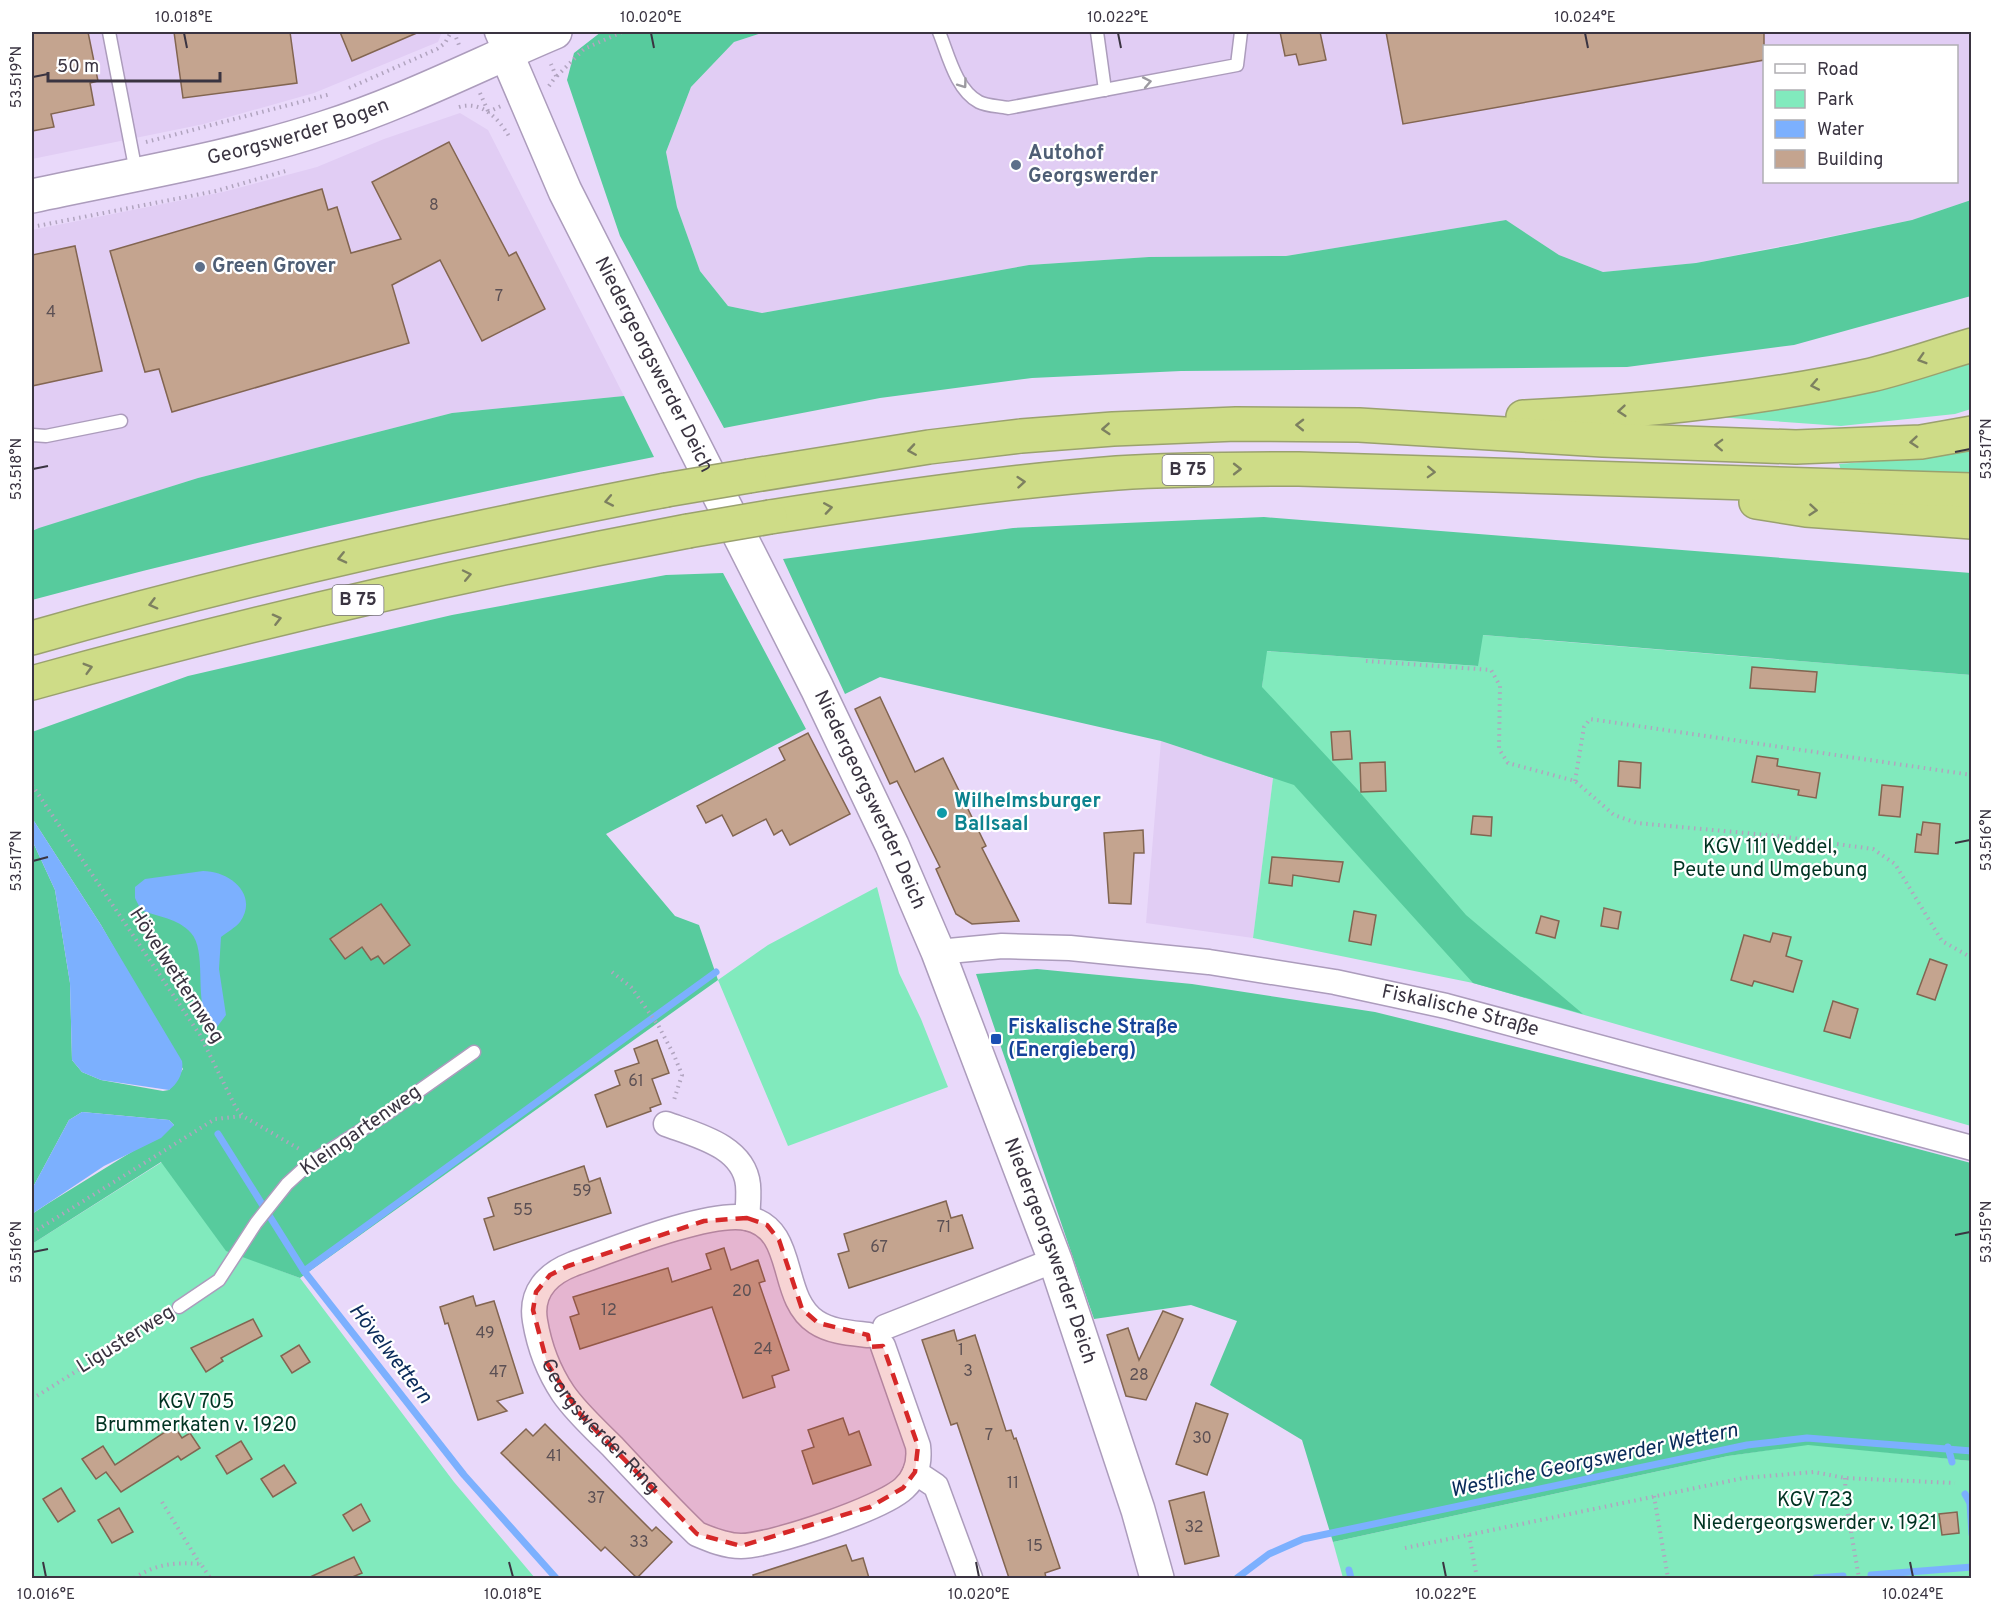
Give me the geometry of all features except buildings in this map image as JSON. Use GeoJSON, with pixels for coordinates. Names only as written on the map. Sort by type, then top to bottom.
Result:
{"type":"FeatureCollection","features":[{"type":"Feature","properties":{"kind":"highway","name":"B 75"},"geometry":{"type":"LineString","coordinates":[[1359,425],[1598,414],[1727,401],[1873,374],[1971,345]]}},
{"type":"Feature","properties":{"kind":"highway","name":"B 75"},"geometry":{"type":"LineString","coordinates":[[32,638],[182,596],[458,530],[749,476],[929,447],[1044,434],[1236,424],[1359,425],[1602,440],[1796,447],[1894,444],[1971,433]]}},
{"type":"Feature","properties":{"kind":"highway","name":"B 75"},"geometry":{"type":"LineString","coordinates":[[32,683],[151,650],[464,575],[770,517],[1012,483],[1201,469],[1299,469],[1610,479]]}},
{"type":"Feature","properties":{"kind":"highway"},"geometry":{"type":"LineString","coordinates":[[1610,479],[1971,490]]}},
{"type":"Feature","properties":{"kind":"highway"},"geometry":{"type":"LineString","coordinates":[[1610,479],[1806,510],[1971,522]]}},
{"type":"Feature","properties":{"kind":"street","name":"Georgswerder Bogen"},"geometry":{"type":"LineString","coordinates":[[32,196],[134,160],[327,127],[502,42],[553,47]]}},
{"type":"Feature","properties":{"kind":"street","name":"Niedergeorgswerder Deich"},"geometry":{"type":"LineString","coordinates":[[502,42],[565,191],[817,688],[892,845],[938,952],[1055,1260],[1138,1510],[1156,1578]]}},
{"type":"Feature","properties":{"kind":"street","name":"Fiskalische Straße"},"geometry":{"type":"LineString","coordinates":[[938,952],[1002,946],[1070,948],[1209,963],[1335,982],[1446,1006],[1971,1148]]}},
{"type":"Feature","properties":{"kind":"street"},"geometry":{"type":"LineString","coordinates":[[666,1124],[720,1145],[739,1162],[748,1183],[747,1218]]}},
{"type":"Feature","properties":{"kind":"street","name":"Georgswerder Ring"},"geometry":{"type":"LineString","coordinates":[[879,1336],[834,1329],[809,1317],[796,1298],[779,1240],[767,1225],[747,1218],[726,1217],[704,1221],[634,1242],[568,1266],[550,1275],[536,1292],[533,1310],[547,1363],[562,1392],[678,1516],[698,1534],[717,1542],[741,1546],[766,1542],[855,1513],[897,1493],[915,1472]]}},
{"type":"Feature","properties":{"kind":"street"},"geometry":{"type":"LineString","coordinates":[[970,1578],[936,1486],[915,1472],[918,1446],[879,1336],[1055,1260]]}},
{"type":"Feature","properties":{"kind":"lane"},"geometry":{"type":"LineString","coordinates":[[109,32],[134,160]]}},
{"type":"Feature","properties":{"kind":"lane"},"geometry":{"type":"LineString","coordinates":[[939,32],[956,75],[968,92],[979,102],[1008,108],[1237,65],[1241,32]]}},
{"type":"Feature","properties":{"kind":"lane"},"geometry":{"type":"LineString","coordinates":[[1097,32],[1105,90]]}},
{"type":"Feature","properties":{"kind":"lane"},"geometry":{"type":"LineString","coordinates":[[32,435],[46,436],[121,421]]}},
{"type":"Feature","properties":{"kind":"lane","name":"Kleingartenweg"},"geometry":{"type":"LineString","coordinates":[[219,1280],[256,1223],[287,1184],[314,1160],[382,1117],[474,1052]]}},
{"type":"Feature","properties":{"kind":"lane","name":"Ligusterweg"},"geometry":{"type":"LineString","coordinates":[[179,1307],[219,1280]]}},
{"type":"Feature","properties":{"kind":"path"},"geometry":{"type":"LineString","coordinates":[[134,160],[340,91],[437,49],[445,44],[452,32]]}},
{"type":"Feature","properties":{"kind":"path"},"geometry":{"type":"LineString","coordinates":[[452,32],[462,51]]}},
{"type":"Feature","properties":{"kind":"path"},"geometry":{"type":"LineString","coordinates":[[545,88],[552,84],[556,76],[584,49],[622,32]]}},
{"type":"Feature","properties":{"kind":"path"},"geometry":{"type":"LineString","coordinates":[[553,47],[556,76]]}},
{"type":"Feature","properties":{"kind":"path"},"geometry":{"type":"LineString","coordinates":[[478,88],[488,112],[506,130],[515,147]]}},
{"type":"Feature","properties":{"kind":"path"},"geometry":{"type":"LineString","coordinates":[[488,112],[502,106]]}},
{"type":"Feature","properties":{"kind":"path"},"geometry":{"type":"LineString","coordinates":[[1366,661],[1491,670],[1500,686],[1499,749],[1508,763],[1575,781],[1614,814],[1637,823],[1778,836],[1873,849],[1896,864],[1942,941],[1971,958]]}},
{"type":"Feature","properties":{"kind":"path"},"geometry":{"type":"LineString","coordinates":[[1575,781],[1584,727],[1590,719],[1971,775]]}},
{"type":"Feature","properties":{"kind":"path","name":"Hövelwetternweg"},"geometry":{"type":"LineString","coordinates":[[32,785],[200,1035],[236,1108],[243,1116],[296,1146],[314,1160]]}},
{"type":"Feature","properties":{"kind":"path"},"geometry":{"type":"LineString","coordinates":[[612,972],[632,987],[658,1025],[682,1075],[666,1124]]}},
{"type":"Feature","properties":{"kind":"path"},"geometry":{"type":"LineString","coordinates":[[32,1233],[215,1119],[243,1116]]}},
{"type":"Feature","properties":{"kind":"path","name":"Ligusterweg"},"geometry":{"type":"LineString","coordinates":[[32,1399],[179,1307]]}},
{"type":"Feature","properties":{"kind":"path"},"geometry":{"type":"LineString","coordinates":[[1406,1548],[1654,1496],[1783,1472],[1814,1472],[1845,1478],[1955,1483]]}},
{"type":"Feature","properties":{"kind":"path"},"geometry":{"type":"LineString","coordinates":[[1845,1478],[1846,1503],[1859,1578]]}},
{"type":"Feature","properties":{"kind":"path"},"geometry":{"type":"LineString","coordinates":[[1654,1496],[1668,1578]]}},
{"type":"Feature","properties":{"kind":"path"},"geometry":{"type":"LineString","coordinates":[[162,1502],[210,1578]]}},
{"type":"Feature","properties":{"kind":"path"},"geometry":{"type":"LineString","coordinates":[[1469,1535],[1477,1578]]}},
{"type":"Feature","properties":{"kind":"path"},"geometry":{"type":"LineString","coordinates":[[134,1578],[150,1569],[177,1562],[201,1564]]}},
{"type":"Feature","properties":{"kind":"highlighted area"},"geometry":{"type":"Polygon","coordinates":[[[747,1218],[767,1225],[779,1240],[802,1309],[818,1323],[868,1335],[870,1347],[883,1346],[918,1446],[915,1472],[903,1488],[870,1507],[741,1546],[697,1534],[580,1414],[547,1363],[533,1310],[536,1292],[550,1275],[568,1266],[704,1221],[747,1218]]]}},
{"type":"Feature","properties":{"kind":"shaded area"},"geometry":{"type":"Polygon","coordinates":[[[32,32],[442,32],[438,42],[314,93],[204,124],[32,159],[32,32]]]}},
{"type":"Feature","properties":{"kind":"shaded area"},"geometry":{"type":"Polygon","coordinates":[[[765,32],[1971,32],[1971,200],[1912,220],[1696,263],[1603,272],[1559,255],[1506,220],[1286,256],[1149,257],[1029,265],[762,313],[728,306],[700,271],[677,207],[666,152],[691,87],[734,42],[765,32]]]}},
{"type":"Feature","properties":{"kind":"shaded area"},"geometry":{"type":"Polygon","coordinates":[[[460,113],[488,130],[624,396],[452,413],[198,478],[32,531],[32,230],[223,192],[317,167],[384,139],[460,113]]]}},
{"type":"Feature","properties":{"kind":"shaded area"},"geometry":{"type":"Polygon","coordinates":[[[1161,741],[1273,778],[1253,938],[1146,923],[1161,741]]]}},
{"type":"Feature","properties":{"kind":"green space"},"geometry":{"type":"Polygon","coordinates":[[[601,32],[765,32],[734,42],[691,87],[666,152],[677,207],[700,271],[728,306],[762,313],[1029,265],[1149,257],[1286,256],[1506,220],[1559,255],[1603,272],[1696,263],[1797,244],[1912,220],[1971,200],[1971,296],[1794,345],[1627,367],[1181,371],[1032,378],[880,398],[724,428],[620,236],[567,80],[574,53],[601,32]]]}},
{"type":"Feature","properties":{"kind":"green space"},"geometry":{"type":"Polygon","coordinates":[[[1971,354],[1971,409],[1955,414],[1841,426],[1717,417],[1971,354]]]}},
{"type":"Feature","properties":{"kind":"green space"},"geometry":{"type":"Polygon","coordinates":[[[624,396],[654,457],[342,523],[32,600],[32,531],[39,528],[198,478],[452,413],[624,396]]]}},
{"type":"Feature","properties":{"kind":"green space"},"geometry":{"type":"Polygon","coordinates":[[[1971,449],[1971,473],[1843,476],[1839,464],[1948,455],[1971,449]]]}},
{"type":"Feature","properties":{"kind":"green space"},"geometry":{"type":"Polygon","coordinates":[[[1264,517],[1971,573],[1971,675],[1483,635],[1478,666],[1267,651],[1262,687],[1357,789],[1466,915],[1583,1014],[1473,983],[1294,785],[1161,741],[880,677],[845,694],[783,559],[1013,528],[1264,517]]]}},
{"type":"Feature","properties":{"kind":"green space"},"geometry":{"type":"Polygon","coordinates":[[[723,573],[806,729],[606,834],[675,916],[699,925],[718,980],[300,1278],[226,1251],[161,1162],[32,1244],[32,1214],[174,1125],[169,1120],[82,1112],[69,1120],[32,1189],[32,840],[55,890],[70,983],[72,1060],[82,1072],[101,1080],[163,1091],[169,1090],[183,1069],[101,925],[32,818],[32,732],[188,676],[452,615],[666,575],[723,573]]]}},
{"type":"Feature","properties":{"kind":"green space","name":"KGV 111 Veddel, Peute und Umgebung"},"geometry":{"type":"Polygon","coordinates":[[[1482,635],[1971,675],[1971,1126],[1473,983],[1253,938],[1273,778],[1202,755],[1262,687],[1266,651],[1477,666],[1482,635]]]}},
{"type":"Feature","properties":{"kind":"green space"},"geometry":{"type":"Polygon","coordinates":[[[877,887],[899,973],[921,1019],[948,1087],[788,1146],[718,980],[768,945],[877,887]]]}},
{"type":"Feature","properties":{"kind":"green space"},"geometry":{"type":"Polygon","coordinates":[[[1037,969],[1192,984],[1375,1012],[1740,1102],[1971,1163],[1971,1461],[1808,1445],[1728,1456],[1333,1542],[1302,1440],[1210,1385],[1237,1321],[1191,1305],[1094,1319],[976,974],[1037,969]]]}},
{"type":"Feature","properties":{"kind":"green space","name":"KGV 705 Brummerkaten v. 1920"},"geometry":{"type":"Polygon","coordinates":[[[162,1162],[226,1250],[300,1278],[454,1482],[535,1578],[32,1578],[32,1244],[162,1162]]]}},
{"type":"Feature","properties":{"kind":"green space","name":"KGV 723 Niedergeorgswerder v. 1921"},"geometry":{"type":"Polygon","coordinates":[[[1808,1444],[1971,1461],[1971,1578],[1343,1578],[1333,1542],[1728,1456],[1808,1444]]]}},
{"type":"Feature","properties":{"kind":"water"},"geometry":{"type":"Polygon","coordinates":[[[32,818],[101,925],[182,1061],[180,1077],[169,1090],[101,1080],[82,1072],[72,1060],[70,983],[55,890],[32,840],[32,818]]]}},
{"type":"Feature","properties":{"kind":"water"},"geometry":{"type":"Polygon","coordinates":[[[203,871],[223,875],[232,880],[244,894],[246,903],[240,922],[221,937],[219,969],[226,1015],[217,1027],[209,1021],[204,1011],[201,998],[199,955],[191,933],[174,921],[141,910],[135,898],[135,887],[145,879],[203,871]]]}},
{"type":"Feature","properties":{"kind":"water"},"geometry":{"type":"Polygon","coordinates":[[[82,1112],[169,1120],[174,1125],[161,1138],[104,1166],[32,1214],[32,1189],[69,1120],[82,1112]]]}},
{"type":"Feature","properties":{"kind":"waterway"},"geometry":{"type":"LineString","coordinates":[[304,1271],[716,972]]}},
{"type":"Feature","properties":{"kind":"waterway","name":"Hövelwettern"},"geometry":{"type":"LineString","coordinates":[[218,1134],[304,1271],[464,1475],[556,1578]]}},
{"type":"Feature","properties":{"kind":"waterway","name":"Westliche Georgswerder Wettern"},"geometry":{"type":"LineString","coordinates":[[1237,1578],[1269,1554],[1303,1539],[1747,1445],[1807,1438],[1972,1451]]}},
{"type":"Feature","properties":{"kind":"waterway"},"geometry":{"type":"LineString","coordinates":[[1948,1447],[1952,1462]]}},
{"type":"Feature","properties":{"kind":"waterway"},"geometry":{"type":"LineString","coordinates":[[1965,1494],[1970,1503],[1972,1534]]}},
{"type":"Feature","properties":{"kind":"waterway"},"geometry":{"type":"LineString","coordinates":[[1871,1575],[1972,1567]]}},
{"type":"Feature","properties":{"kind":"waterway"},"geometry":{"type":"LineString","coordinates":[[1349,1570],[1351,1578]]}},
{"type":"Feature","properties":{"kind":"waterway"},"geometry":{"type":"LineString","coordinates":[[1816,1578],[1843,1576]]}},
{"type":"Feature","properties":{"kind":"place","name":"Autohof Georgswerder"},"geometry":{"type":"Point","coordinates":[1016,165]}},
{"type":"Feature","properties":{"kind":"place","name":"Green Grover"},"geometry":{"type":"Point","coordinates":[200,267]}},
{"type":"Feature","properties":{"kind":"place","name":"Wilhelmsburger Ballsaal"},"geometry":{"type":"Point","coordinates":[942,813]}},
{"type":"Feature","properties":{"kind":"place","name":"Fiskalische Straße (Energieberg)"},"geometry":{"type":"Point","coordinates":[996,1039]}}]}
